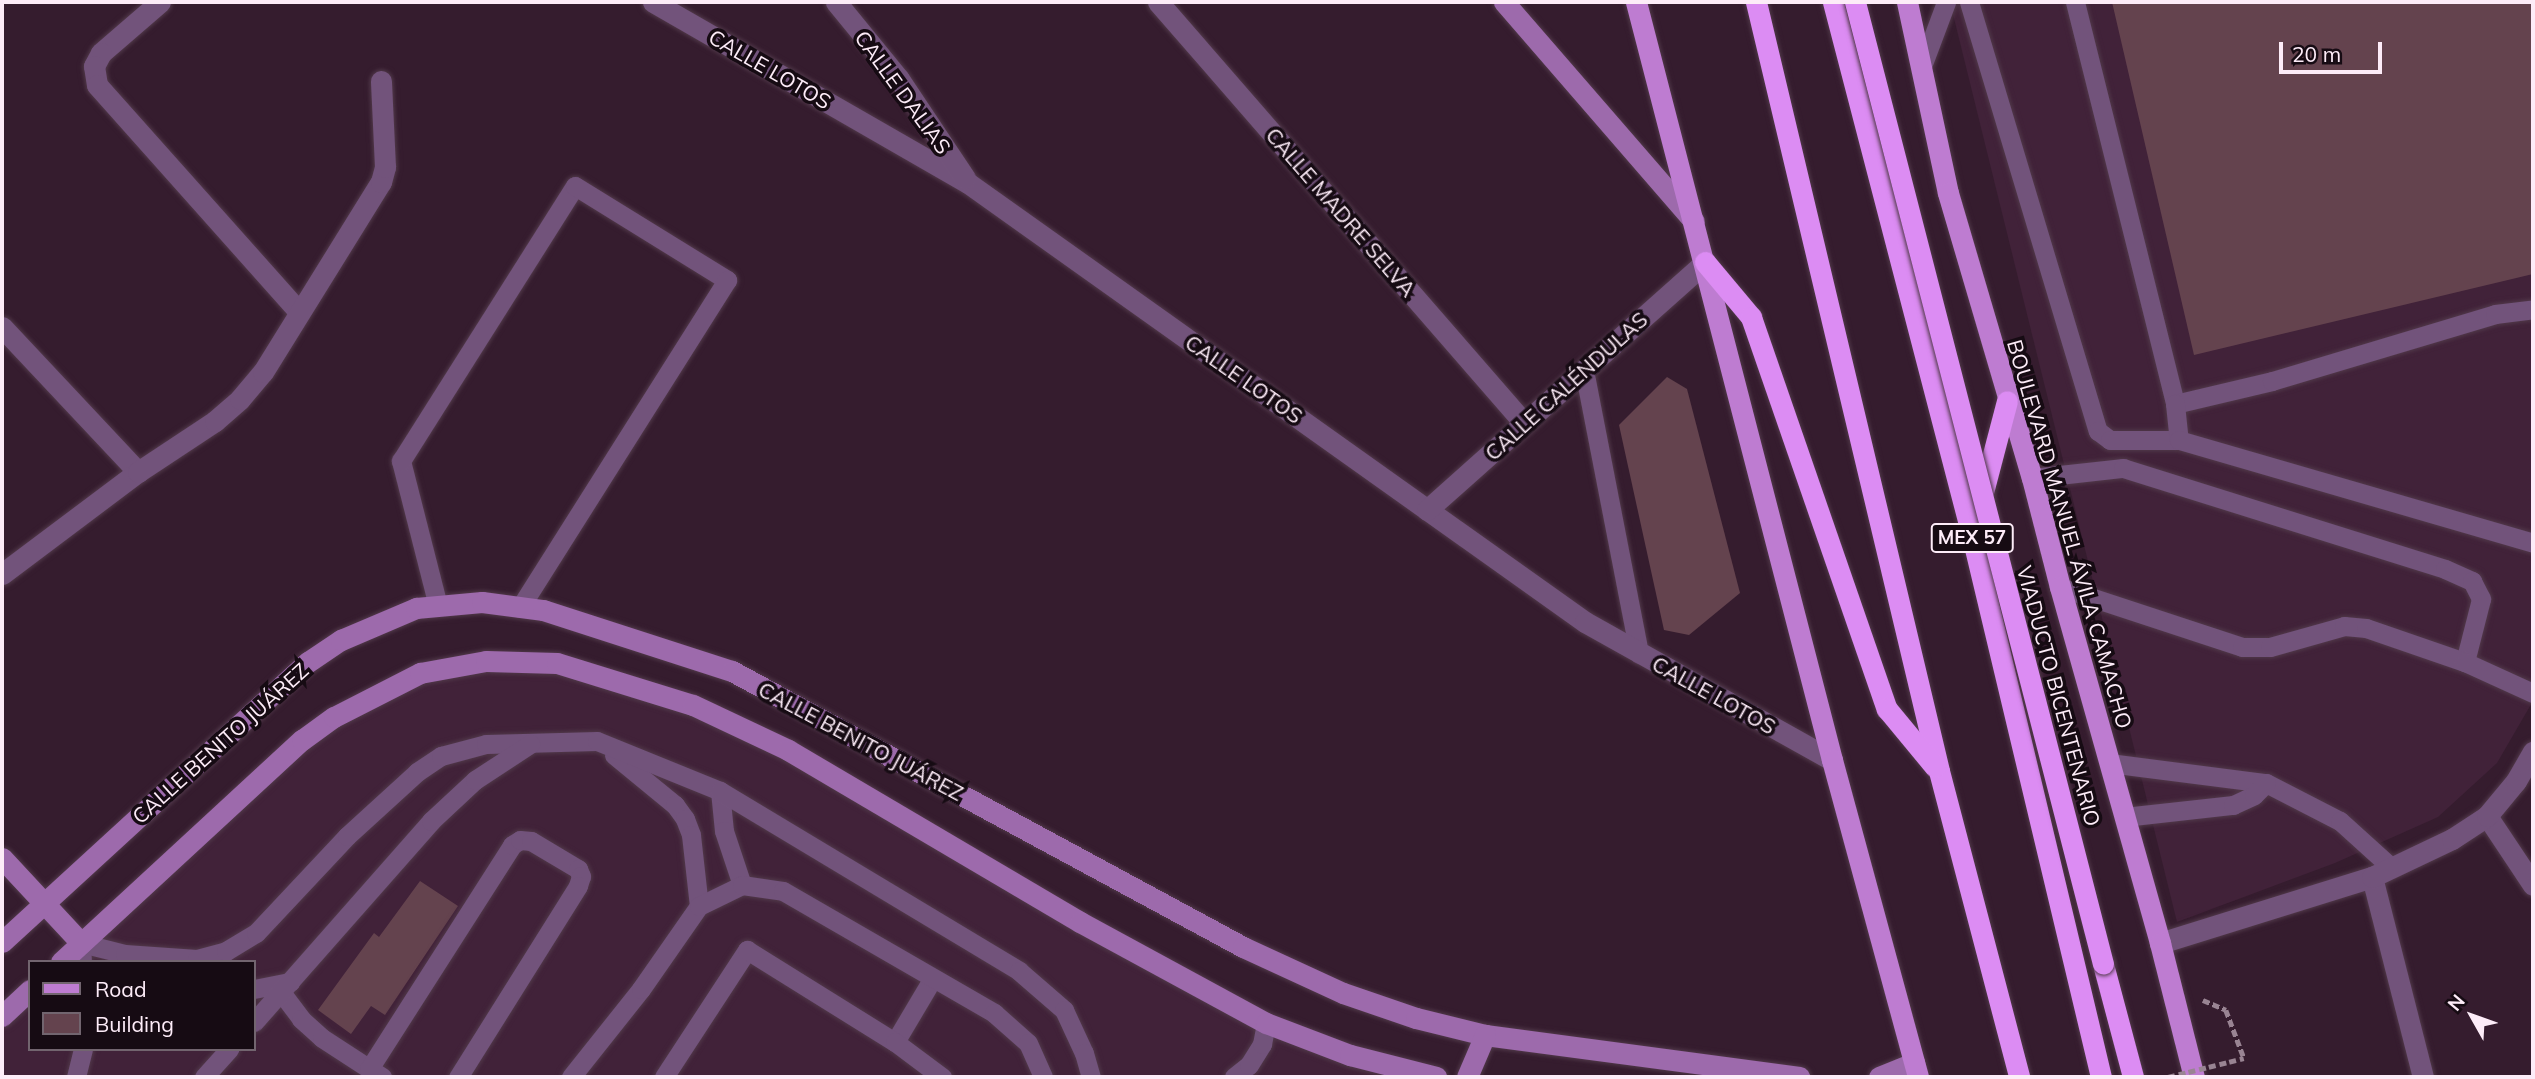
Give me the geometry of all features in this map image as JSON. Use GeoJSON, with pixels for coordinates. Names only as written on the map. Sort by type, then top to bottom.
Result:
{"type":"FeatureCollection","features":[{"type":"Feature","properties":{"kind":"highway"},"geometry":{"type":"LineString","coordinates":[[1756,2],[1938,771],[2019,1077]]}},
{"type":"Feature","properties":{"kind":"highway","name":"MEX 57"},"geometry":{"type":"LineString","coordinates":[[1833,2],[1972,536],[2101,1077]]}},
{"type":"Feature","properties":{"kind":"highway","name":"VIADUCTO BICENTENARIO"},"geometry":{"type":"LineString","coordinates":[[1856,2],[2133,1077]]}},
{"type":"Feature","properties":{"kind":"highway"},"geometry":{"type":"LineString","coordinates":[[1705,262],[1751,317],[1887,709],[1938,771]]}},
{"type":"Feature","properties":{"kind":"highway"},"geometry":{"type":"LineString","coordinates":[[1972,536],[2007,401]]}},
{"type":"Feature","properties":{"kind":"main road"},"geometry":{"type":"LineString","coordinates":[[1504,2],[1694,221]]}},
{"type":"Feature","properties":{"kind":"main road"},"geometry":{"type":"LineString","coordinates":[[1636,2],[1832,760],[1916,1070],[1880,1077]]}},
{"type":"Feature","properties":{"kind":"main road","name":"BOULEVARD MANUEL ÁVILA CAMACHO"},"geometry":{"type":"LineString","coordinates":[[1907,2],[1948,192],[2007,401],[2032,478],[2160,943],[2194,1077]]}},
{"type":"Feature","properties":{"kind":"main road","name":"CALLE BENITO JUÁREZ"},"geometry":{"type":"LineString","coordinates":[[2,943],[307,662],[341,640],[416,608],[482,602],[543,610],[732,671],[1243,947],[1343,993],[1416,1018],[1485,1035],[1799,1077]]}},
{"type":"Feature","properties":{"kind":"main road","name":"CALLE BENITO JUÁREZ"},"geometry":{"type":"LineString","coordinates":[[81,953],[302,740],[334,717],[419,673],[486,661],[556,663],[694,705],[788,750],[1080,922],[1266,1023],[1350,1055],[1436,1077]]}},
{"type":"Feature","properties":{"kind":"main road"},"geometry":{"type":"LineString","coordinates":[[2,858],[44,905],[81,953]]}},
{"type":"Feature","properties":{"kind":"main road"},"geometry":{"type":"LineString","coordinates":[[2,1016],[28,992]]}},
{"type":"Feature","properties":{"kind":"main road"},"geometry":{"type":"LineString","coordinates":[[1467,1077],[1485,1035]]}},
{"type":"Feature","properties":{"kind":"street"},"geometry":{"type":"LineString","coordinates":[[160,2],[101,53],[94,66],[97,85],[299,312]]}},
{"type":"Feature","properties":{"kind":"street","name":"CALLE LOTOS"},"geometry":{"type":"LineString","coordinates":[[653,2],[968,183],[1585,622],[1832,760]]}},
{"type":"Feature","properties":{"kind":"street","name":"CALLE DALIAS"},"geometry":{"type":"LineString","coordinates":[[836,2],[899,79],[968,183]]}},
{"type":"Feature","properties":{"kind":"street","name":"CALLE MADRE SELVA"},"geometry":{"type":"LineString","coordinates":[[1158,2],[1524,423]]}},
{"type":"Feature","properties":{"kind":"street"},"geometry":{"type":"LineString","coordinates":[[2,574],[138,472],[215,421],[240,399],[262,372],[381,183],[385,167],[382,81]]}},
{"type":"Feature","properties":{"kind":"street","name":"CALLE CALÉNDULAS"},"geometry":{"type":"LineString","coordinates":[[1427,510],[1705,262]]}},
{"type":"Feature","properties":{"kind":"street"},"geometry":{"type":"LineString","coordinates":[[2,327],[138,472]]}},
{"type":"Feature","properties":{"kind":"street"},"geometry":{"type":"LineString","coordinates":[[2160,943],[2372,877],[2452,839],[2487,816],[2516,781],[2533,751]]}},
{"type":"Feature","properties":{"kind":"street"},"geometry":{"type":"LineString","coordinates":[[2487,816],[2533,885]]}},
{"type":"Feature","properties":{"kind":"street"},"geometry":{"type":"LineString","coordinates":[[2372,877],[2423,1077]]}},
{"type":"Feature","properties":{"kind":"lane"},"geometry":{"type":"LineString","coordinates":[[1921,69],[1946,2]]}},
{"type":"Feature","properties":{"kind":"lane"},"geometry":{"type":"LineString","coordinates":[[1969,2],[2098,431],[2110,440],[2179,440],[2533,543]]}},
{"type":"Feature","properties":{"kind":"lane"},"geometry":{"type":"LineString","coordinates":[[2075,2],[2175,404],[2179,440]]}},
{"type":"Feature","properties":{"kind":"lane"},"geometry":{"type":"LineString","coordinates":[[438,606],[401,461],[575,186],[727,280],[520,608]]}},
{"type":"Feature","properties":{"kind":"lane"},"geometry":{"type":"LineString","coordinates":[[2175,404],[2272,381],[2495,314],[2533,309]]}},
{"type":"Feature","properties":{"kind":"lane"},"geometry":{"type":"LineString","coordinates":[[1584,370],[1639,654]]}},
{"type":"Feature","properties":{"kind":"lane"},"geometry":{"type":"LineString","coordinates":[[2032,478],[2123,468],[2445,569],[2472,581],[2481,599],[2465,662]]}},
{"type":"Feature","properties":{"kind":"lane"},"geometry":{"type":"LineString","coordinates":[[2060,587],[2242,647],[2270,647],[2344,626],[2366,628],[2465,662],[2533,694]]}},
{"type":"Feature","properties":{"kind":"lane"},"geometry":{"type":"LineString","coordinates":[[597,741],[675,805],[685,818],[691,835],[699,906]]}},
{"type":"Feature","properties":{"kind":"lane"},"geometry":{"type":"LineString","coordinates":[[81,953],[197,960],[226,951],[256,933],[347,836],[417,772],[441,756],[486,744],[597,741],[720,791],[1019,971],[1064,1010],[1084,1054],[1091,1077]]}},
{"type":"Feature","properties":{"kind":"lane"},"geometry":{"type":"LineString","coordinates":[[256,1020],[431,821],[475,780],[531,743]]}},
{"type":"Feature","properties":{"kind":"lane"},"geometry":{"type":"LineString","coordinates":[[2109,764],[2266,783],[2340,821],[2392,868]]}},
{"type":"Feature","properties":{"kind":"lane"},"geometry":{"type":"LineString","coordinates":[[2124,817],[2233,805],[2254,795],[2266,783]]}},
{"type":"Feature","properties":{"kind":"lane"},"geometry":{"type":"LineString","coordinates":[[720,791],[724,831],[743,885]]}},
{"type":"Feature","properties":{"kind":"lane"},"geometry":{"type":"LineString","coordinates":[[285,987],[301,1019],[322,1038],[376,1073],[512,845],[520,840],[531,841],[579,869],[581,876],[578,886],[458,1077]]}},
{"type":"Feature","properties":{"kind":"lane"},"geometry":{"type":"LineString","coordinates":[[571,1077],[641,989],[699,906],[743,885],[783,891],[994,1013],[1028,1043],[1043,1077]]}},
{"type":"Feature","properties":{"kind":"lane"},"geometry":{"type":"LineString","coordinates":[[664,1077],[747,950],[895,1042],[942,1077]]}},
{"type":"Feature","properties":{"kind":"lane"},"geometry":{"type":"LineString","coordinates":[[895,1042],[933,978]]}},
{"type":"Feature","properties":{"kind":"lane"},"geometry":{"type":"LineString","coordinates":[[256,989],[285,987]]}},
{"type":"Feature","properties":{"kind":"lane"},"geometry":{"type":"LineString","coordinates":[[1234,1077],[1249,1065],[1262,1044],[1266,1023]]}},
{"type":"Feature","properties":{"kind":"lane"},"geometry":{"type":"LineString","coordinates":[[75,1077],[82,1051]]}},
{"type":"Feature","properties":{"kind":"lane"},"geometry":{"type":"LineString","coordinates":[[204,1077],[227,1051]]}},
{"type":"Feature","properties":{"kind":"path"},"geometry":{"type":"LineString","coordinates":[[2168,1077],[2244,1058],[2226,1010]]}},
{"type":"Feature","properties":{"kind":"shaded area"},"geometry":{"type":"Polygon","coordinates":[[[1950,2],[2533,2],[2533,701],[2497,763],[2438,817],[2335,863],[2177,922],[1950,2]]]}},
{"type":"Feature","properties":{"kind":"shaded area"},"geometry":{"type":"Polygon","coordinates":[[[557,663],[693,705],[1266,1023],[1436,1077],[2,1077],[2,1016],[28,992],[28,1051],[256,1051],[256,960],[63,960],[302,740],[420,673],[557,663]]]}},
{"type":"Feature","properties":{"kind":"building"},"geometry":{"type":"Polygon","coordinates":[[[2112,2],[2533,2],[2533,274],[2194,355],[2112,2]]]}},
{"type":"Feature","properties":{"kind":"building"},"geometry":{"type":"Polygon","coordinates":[[[1667,377],[1687,389],[1740,593],[1689,635],[1664,630],[1619,425],[1667,377]]]}},
{"type":"Feature","properties":{"kind":"building"},"geometry":{"type":"Polygon","coordinates":[[[420,881],[458,906],[385,1015],[371,1006],[351,1034],[318,1010],[374,933],[379,937],[420,881]]]}}]}
